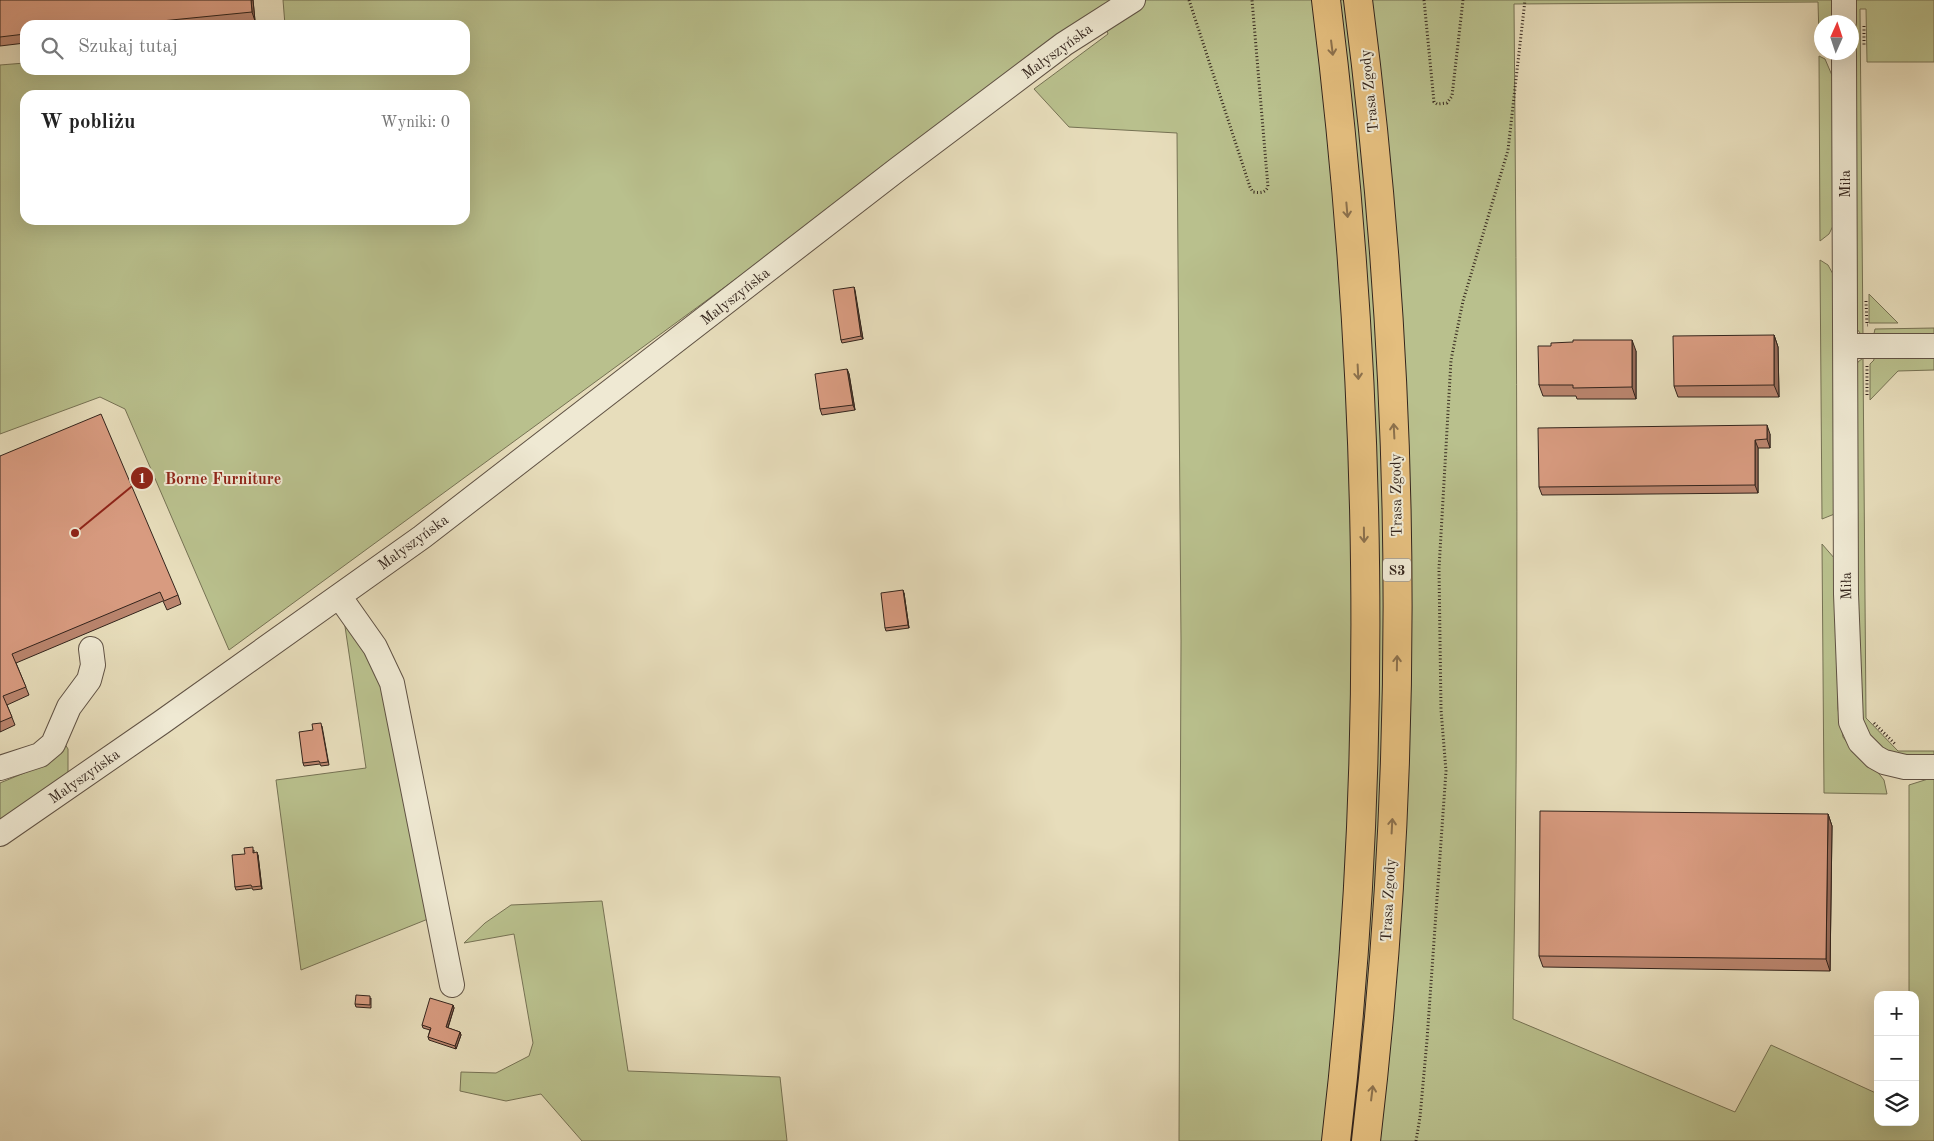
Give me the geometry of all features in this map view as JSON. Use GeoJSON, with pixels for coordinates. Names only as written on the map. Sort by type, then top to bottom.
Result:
{"type":"FeatureCollection","features":[{"type":"Feature","properties":{"kind":"highway","name":"Trasa Zgody"},"geometry":{"type":"LineString","coordinates":[[1326,0],[1335,76],[1354,287],[1362,448],[1365,598],[1363,767],[1357,904],[1336,1141]]}},
{"type":"Feature","properties":{"kind":"highway","name":"Trasa Zgody"},"geometry":{"type":"LineString","coordinates":[[1358,0],[1377,159],[1387,284],[1395,449],[1398,595],[1395,770],[1388,906],[1382,992],[1366,1141]]}},
{"type":"Feature","properties":{"kind":"street"},"geometry":{"type":"LineString","coordinates":[[1844,0],[1852,15]]}},
{"type":"Feature","properties":{"kind":"street","name":"Małyszyńska"},"geometry":{"type":"LineString","coordinates":[[0,834],[162,722],[422,537],[898,169],[1056,50],[1130,1]]}},
{"type":"Feature","properties":{"kind":"street","name":"Miła"},"geometry":{"type":"LineString","coordinates":[[1854,60],[1864,336],[1846,594],[1851,722],[1860,742],[1875,757],[1884,762],[1894,766],[1934,767]]}},
{"type":"Feature","properties":{"kind":"street"},"geometry":{"type":"LineString","coordinates":[[1864,336],[1934,346]]}},
{"type":"Feature","properties":{"kind":"street"},"geometry":{"type":"LineString","coordinates":[[339,596],[375,647],[392,683],[452,985]]}},
{"type":"Feature","properties":{"kind":"street"},"geometry":{"type":"LineString","coordinates":[[0,768],[40,755],[53,744],[69,707],[89,680],[93,665],[91,649]]}},
{"type":"Feature","properties":{"kind":"path"},"geometry":{"type":"LineString","coordinates":[[1190,0],[1250,187],[1253,192],[1260,193],[1266,191],[1268,187],[1252,0]]}},
{"type":"Feature","properties":{"kind":"path"},"geometry":{"type":"LineString","coordinates":[[1424,0],[1434,102],[1437,104],[1447,103],[1452,96],[1463,0]]}},
{"type":"Feature","properties":{"kind":"path"},"geometry":{"type":"LineString","coordinates":[[1416,1141],[1426,1050],[1446,771],[1441,710],[1439,569],[1451,360],[1463,301],[1508,150],[1525,0]]}},
{"type":"Feature","properties":{"kind":"path"},"geometry":{"type":"LineString","coordinates":[[1866,300],[1864,336],[1867,395]]}},
{"type":"Feature","properties":{"kind":"path"},"geometry":{"type":"LineString","coordinates":[[1868,718],[1899,748]]}},
{"type":"Feature","properties":{"kind":"green space"},"geometry":{"type":"Polygon","coordinates":[[[283,0],[1117,0],[229,650],[125,409],[100,397],[0,434],[0,65],[20,63],[20,75],[470,75],[470,20],[285,20],[283,0]]]}},
{"type":"Feature","properties":{"kind":"green space"},"geometry":{"type":"Polygon","coordinates":[[[1139,0],[1934,0],[1934,62],[1867,62],[1866,9],[1860,9],[1863,337],[1854,325],[1852,60],[1859,60],[1859,15],[1852,15],[1852,3],[1834,15],[1818,15],[1818,2],[1514,4],[1517,511],[1513,1019],[1735,1112],[1771,1045],[1874,1092],[1874,1126],[1919,1126],[1919,991],[1909,991],[1909,785],[1934,779],[1934,1141],[1179,1141],[1181,641],[1177,133],[1069,127],[1034,89],[1108,34],[1105,26],[1139,0]]]}},
{"type":"Feature","properties":{"kind":"green space"},"geometry":{"type":"Polygon","coordinates":[[[1819,60],[1825,60],[1834,80],[1834,224],[1829,234],[1820,241],[1819,60]]]}},
{"type":"Feature","properties":{"kind":"green space"},"geometry":{"type":"Polygon","coordinates":[[[1820,260],[1828,265],[1834,276],[1837,513],[1822,519],[1820,260]]]}},
{"type":"Feature","properties":{"kind":"green space"},"geometry":{"type":"Polygon","coordinates":[[[1869,294],[1898,323],[1869,323],[1869,294]]]}},
{"type":"Feature","properties":{"kind":"green space"},"geometry":{"type":"Polygon","coordinates":[[[1934,328],[1934,338],[1873,338],[1875,329],[1934,328]]]}},
{"type":"Feature","properties":{"kind":"green space"},"geometry":{"type":"Polygon","coordinates":[[[1934,355],[1934,370],[1898,371],[1870,400],[1870,364],[1874,360],[1873,356],[1934,355]]]}},
{"type":"Feature","properties":{"kind":"green space"},"geometry":{"type":"Polygon","coordinates":[[[1863,358],[1866,718],[1898,751],[1934,751],[1934,756],[1893,755],[1873,743],[1862,723],[1855,611],[1854,370],[1858,362],[1863,358]]]}},
{"type":"Feature","properties":{"kind":"green space"},"geometry":{"type":"Polygon","coordinates":[[[1822,544],[1835,559],[1838,709],[1843,737],[1857,756],[1876,770],[1884,780],[1887,794],[1824,793],[1822,544]]]}},
{"type":"Feature","properties":{"kind":"green space"},"geometry":{"type":"Polygon","coordinates":[[[343,613],[375,657],[433,917],[301,970],[276,780],[366,768],[343,613]]]}},
{"type":"Feature","properties":{"kind":"green space"},"geometry":{"type":"Polygon","coordinates":[[[65,744],[68,749],[68,774],[0,824],[0,783],[29,771],[65,744]]]}},
{"type":"Feature","properties":{"kind":"green space"},"geometry":{"type":"Polygon","coordinates":[[[602,901],[628,1071],[780,1077],[787,1141],[582,1141],[541,1094],[506,1101],[460,1091],[461,1072],[496,1073],[529,1056],[533,1043],[514,934],[464,943],[485,923],[511,905],[602,901]]]}},
{"type":"Feature","properties":{"kind":"building"},"geometry":{"type":"Polygon","coordinates":[[[0,0],[251,0],[252,12],[171,20],[20,20],[20,35],[0,37],[0,0]]]}},
{"type":"Feature","properties":{"kind":"building"},"geometry":{"type":"Polygon","coordinates":[[[854,287],[861,336],[841,340],[833,290],[854,287]]]}},
{"type":"Feature","properties":{"kind":"building"},"geometry":{"type":"Polygon","coordinates":[[[1774,335],[1774,385],[1674,386],[1673,336],[1774,335]]]}},
{"type":"Feature","properties":{"kind":"building"},"geometry":{"type":"Polygon","coordinates":[[[1573,340],[1632,340],[1632,387],[1573,388],[1573,385],[1539,385],[1538,346],[1551,346],[1551,343],[1573,342],[1573,340]]]}},
{"type":"Feature","properties":{"kind":"building"},"geometry":{"type":"Polygon","coordinates":[[[847,369],[853,405],[820,409],[815,374],[847,369]]]}},
{"type":"Feature","properties":{"kind":"building"},"geometry":{"type":"Polygon","coordinates":[[[101,414],[178,595],[164,601],[160,592],[12,654],[26,687],[3,696],[12,717],[0,722],[0,456],[101,414]]]}},
{"type":"Feature","properties":{"kind":"building"},"geometry":{"type":"Polygon","coordinates":[[[1767,425],[1767,439],[1755,440],[1755,485],[1539,487],[1538,428],[1767,425]]]}},
{"type":"Feature","properties":{"kind":"building"},"geometry":{"type":"Polygon","coordinates":[[[903,590],[908,625],[885,628],[881,593],[903,590]]]}},
{"type":"Feature","properties":{"kind":"building"},"geometry":{"type":"Polygon","coordinates":[[[321,723],[328,762],[303,763],[299,732],[313,730],[312,724],[321,723]]]}},
{"type":"Feature","properties":{"kind":"building"},"geometry":{"type":"Polygon","coordinates":[[[1540,811],[1828,814],[1826,959],[1539,956],[1540,811]]]}},
{"type":"Feature","properties":{"kind":"building"},"geometry":{"type":"Polygon","coordinates":[[[253,847],[253,853],[257,852],[261,886],[235,887],[232,855],[245,854],[244,848],[253,847]]]}},
{"type":"Feature","properties":{"kind":"building"},"geometry":{"type":"Polygon","coordinates":[[[356,995],[370,996],[370,1005],[355,1004],[356,995]]]}},
{"type":"Feature","properties":{"kind":"building"},"geometry":{"type":"Polygon","coordinates":[[[430,998],[453,1005],[446,1027],[460,1032],[455,1046],[428,1037],[431,1028],[422,1025],[430,998]]]}},
{"type":"Feature","properties":{"kind":"place","name":"Borne Furniture"},"geometry":{"type":"Point","coordinates":[75,533]}}]}
